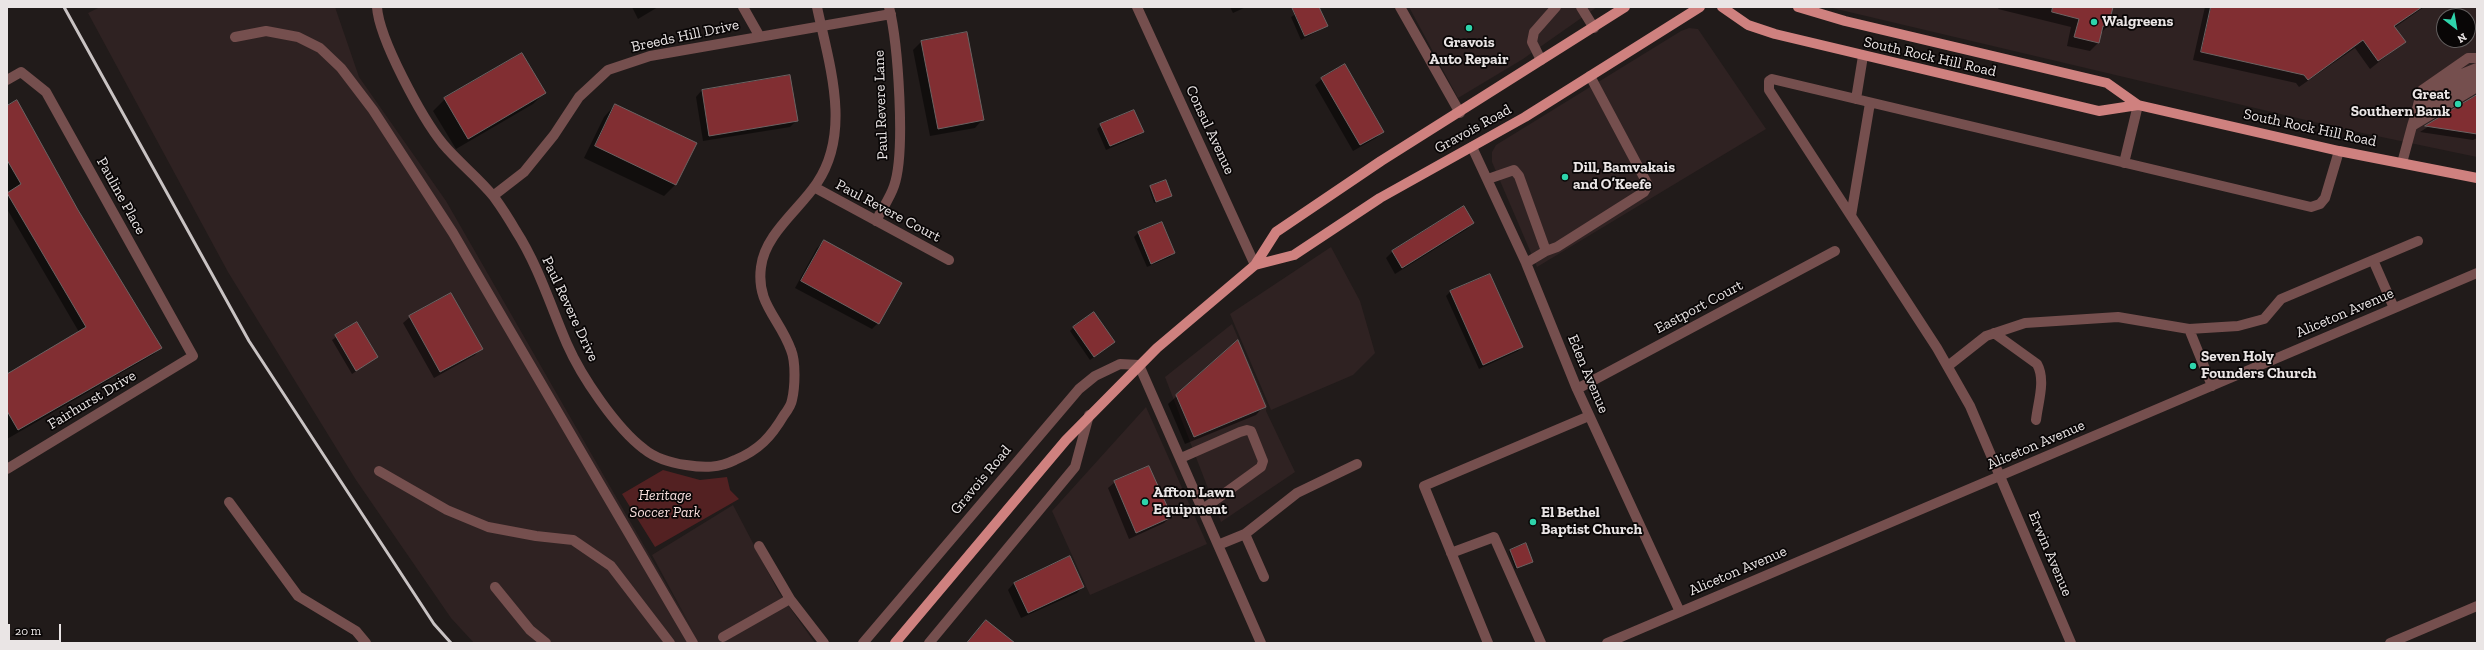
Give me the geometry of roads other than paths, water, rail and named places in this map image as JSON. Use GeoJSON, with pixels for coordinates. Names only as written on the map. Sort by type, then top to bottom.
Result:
{"type":"FeatureCollection","features":[{"type":"Feature","properties":{"kind":"main road","name":"Gravois Road"},"geometry":{"type":"LineString","coordinates":[[895,643],[1089,414],[1139,364],[1255,265],[1276,232],[1380,161],[1460,113],[1625,7]]}},
{"type":"Feature","properties":{"kind":"main road","name":"Gravois Road"},"geometry":{"type":"LineString","coordinates":[[1255,265],[1294,255],[1380,198],[1472,147],[1590,76],[1700,7]]}},
{"type":"Feature","properties":{"kind":"main road","name":"South Rock Hill Road"},"geometry":{"type":"LineString","coordinates":[[1722,7],[1734,17],[1755,27],[1863,56],[2099,111],[2138,105],[2339,151],[2477,178]]}},
{"type":"Feature","properties":{"kind":"main road","name":"South Rock Hill Road"},"geometry":{"type":"LineString","coordinates":[[1798,7],[1845,21],[2107,83],[2138,105]]}},
{"type":"Feature","properties":{"kind":"street","name":"Paul Revere Drive"},"geometry":{"type":"LineString","coordinates":[[378,7],[378,18],[394,59],[442,143],[493,196],[518,234],[552,306],[568,347],[596,393],[624,431],[646,451],[673,463],[700,468],[722,466],[753,452],[772,436],[792,403],[793,353],[781,327],[762,296],[759,282],[763,255],[782,226],[814,187],[833,148],[836,117],[817,7]]}},
{"type":"Feature","properties":{"kind":"street"},"geometry":{"type":"LineString","coordinates":[[743,7],[760,36]]}},
{"type":"Feature","properties":{"kind":"street","name":"Consul Avenue"},"geometry":{"type":"LineString","coordinates":[[1137,7],[1255,265]]}},
{"type":"Feature","properties":{"kind":"street"},"geometry":{"type":"LineString","coordinates":[[1400,7],[1460,113]]}},
{"type":"Feature","properties":{"kind":"street"},"geometry":{"type":"LineString","coordinates":[[1541,60],[1532,42],[1534,32],[1556,7]]}},
{"type":"Feature","properties":{"kind":"street"},"geometry":{"type":"LineString","coordinates":[[1581,7],[1594,28]]}},
{"type":"Feature","properties":{"kind":"street","name":"Breeds Hill Drive"},"geometry":{"type":"LineString","coordinates":[[493,196],[524,172],[554,135],[579,97],[608,70],[650,56],[821,26],[890,10]]}},
{"type":"Feature","properties":{"kind":"street","name":"Paul Revere Lane"},"geometry":{"type":"LineString","coordinates":[[876,221],[894,185],[900,153],[898,82],[890,10]]}},
{"type":"Feature","properties":{"kind":"street"},"geometry":{"type":"LineString","coordinates":[[235,37],[266,31],[298,37],[320,48],[341,68],[368,104],[449,227],[693,643]]}},
{"type":"Feature","properties":{"kind":"street"},"geometry":{"type":"LineString","coordinates":[[2402,163],[2422,90],[2472,58],[2477,52]]}},
{"type":"Feature","properties":{"kind":"street"},"geometry":{"type":"LineString","coordinates":[[1863,56],[1856,99],[2311,207],[2320,204],[2325,198],[2339,151]]}},
{"type":"Feature","properties":{"kind":"street"},"geometry":{"type":"LineString","coordinates":[[2419,101],[2462,74],[2477,68]]}},
{"type":"Feature","properties":{"kind":"street","name":"Pauline Place"},"geometry":{"type":"LineString","coordinates":[[7,80],[21,72],[46,92],[193,356]]}},
{"type":"Feature","properties":{"kind":"street"},"geometry":{"type":"LineString","coordinates":[[1526,263],[1546,251],[1557,247],[1644,192],[1648,185],[1590,76]]}},
{"type":"Feature","properties":{"kind":"street"},"geometry":{"type":"LineString","coordinates":[[2416,113],[2477,76]]}},
{"type":"Feature","properties":{"kind":"street","name":"Erwin Avenue"},"geometry":{"type":"LineString","coordinates":[[1856,99],[1772,79],[1767,85],[1948,366],[1970,406],[2071,643]]}},
{"type":"Feature","properties":{"kind":"street"},"geometry":{"type":"LineString","coordinates":[[2412,126],[2477,87]]}},
{"type":"Feature","properties":{"kind":"street"},"geometry":{"type":"LineString","coordinates":[[1851,216],[1870,103]]}},
{"type":"Feature","properties":{"kind":"street"},"geometry":{"type":"LineString","coordinates":[[2124,163],[2138,105]]}},
{"type":"Feature","properties":{"kind":"street","name":"Eden Avenue"},"geometry":{"type":"LineString","coordinates":[[1472,147],[1526,263],[1577,389],[1680,612]]}},
{"type":"Feature","properties":{"kind":"street"},"geometry":{"type":"LineString","coordinates":[[1488,179],[1514,170],[1519,176],[1546,251]]}},
{"type":"Feature","properties":{"kind":"street","name":"Paul Revere Court"},"geometry":{"type":"LineString","coordinates":[[814,187],[949,260]]}},
{"type":"Feature","properties":{"kind":"street"},"geometry":{"type":"LineString","coordinates":[[1948,366],[1986,336],[2025,322],[2118,317],[2189,329],[2238,326],[2264,319],[2281,299],[2418,240]]}},
{"type":"Feature","properties":{"kind":"street","name":"Eastport Court"},"geometry":{"type":"LineString","coordinates":[[1577,389],[1835,251]]}},
{"type":"Feature","properties":{"kind":"street"},"geometry":{"type":"LineString","coordinates":[[2373,260],[2394,308]]}},
{"type":"Feature","properties":{"kind":"street","name":"Aliceton Avenue"},"geometry":{"type":"LineString","coordinates":[[1607,643],[2477,273]]}},
{"type":"Feature","properties":{"kind":"street"},"geometry":{"type":"LineString","coordinates":[[2189,329],[2212,386]]}},
{"type":"Feature","properties":{"kind":"street"},"geometry":{"type":"LineString","coordinates":[[1994,333],[2037,364],[2040,370],[2042,377],[2036,420]]}},
{"type":"Feature","properties":{"kind":"street","name":"Fairhurst Drive"},"geometry":{"type":"LineString","coordinates":[[7,469],[193,356]]}},
{"type":"Feature","properties":{"kind":"street","name":"Gravois Road"},"geometry":{"type":"LineString","coordinates":[[863,643],[1079,389],[1095,376],[1120,364],[1139,364]]}},
{"type":"Feature","properties":{"kind":"street"},"geometry":{"type":"LineString","coordinates":[[1139,364],[1261,643]]}},
{"type":"Feature","properties":{"kind":"street"},"geometry":{"type":"LineString","coordinates":[[929,643],[1075,467],[1089,414]]}},
{"type":"Feature","properties":{"kind":"street"},"geometry":{"type":"LineString","coordinates":[[1488,643],[1424,486],[1590,416]]}},
{"type":"Feature","properties":{"kind":"street"},"geometry":{"type":"LineString","coordinates":[[1181,458],[1240,432],[1247,430],[1251,431],[1263,461],[1261,467],[1203,509]]}},
{"type":"Feature","properties":{"kind":"street"},"geometry":{"type":"LineString","coordinates":[[1218,545],[1245,534],[1297,493],[1357,464]]}},
{"type":"Feature","properties":{"kind":"street"},"geometry":{"type":"LineString","coordinates":[[379,471],[447,510],[488,527],[536,536],[574,540],[610,566],[670,643]]}},
{"type":"Feature","properties":{"kind":"street"},"geometry":{"type":"LineString","coordinates":[[229,502],[298,596],[356,631],[366,643]]}},
{"type":"Feature","properties":{"kind":"street"},"geometry":{"type":"LineString","coordinates":[[1245,534],[1264,577]]}},
{"type":"Feature","properties":{"kind":"street"},"geometry":{"type":"LineString","coordinates":[[1451,553],[1494,537],[1541,643]]}},
{"type":"Feature","properties":{"kind":"street"},"geometry":{"type":"LineString","coordinates":[[759,546],[790,598],[824,643]]}},
{"type":"Feature","properties":{"kind":"street"},"geometry":{"type":"LineString","coordinates":[[496,587],[530,630],[546,643]]}},
{"type":"Feature","properties":{"kind":"street"},"geometry":{"type":"LineString","coordinates":[[723,637],[790,598]]}},
{"type":"Feature","properties":{"kind":"street"},"geometry":{"type":"LineString","coordinates":[[2390,643],[2477,606]]}},
{"type":"Feature","properties":{"kind":"railway"},"geometry":{"type":"LineString","coordinates":[[64,7],[249,341],[434,624],[451,643]]}},
{"type":"Feature","properties":{"kind":"place","name":"Walgreens"},"geometry":{"type":"Point","coordinates":[2094,22]}},
{"type":"Feature","properties":{"kind":"place","name":"Gravois Auto Repair"},"geometry":{"type":"Point","coordinates":[1469,28]}},
{"type":"Feature","properties":{"kind":"place","name":"Great Southern Bank"},"geometry":{"type":"Point","coordinates":[2458,104]}},
{"type":"Feature","properties":{"kind":"place","name":"Dill, Bamvakais and O’Keefe"},"geometry":{"type":"Point","coordinates":[1565,177]}},
{"type":"Feature","properties":{"kind":"place","name":"Seven Holy Founders Church"},"geometry":{"type":"Point","coordinates":[2193,366]}},
{"type":"Feature","properties":{"kind":"place","name":"Affton Lawn Equipment"},"geometry":{"type":"Point","coordinates":[1145,502]}},
{"type":"Feature","properties":{"kind":"place","name":"El Bethel Baptist Church"},"geometry":{"type":"Point","coordinates":[1533,522]}},
{"type":"Feature","properties":{"kind":"park label","name":"Heritage Soccer Park"},"geometry":{"type":"Point","coordinates":[665,504]}}]}
